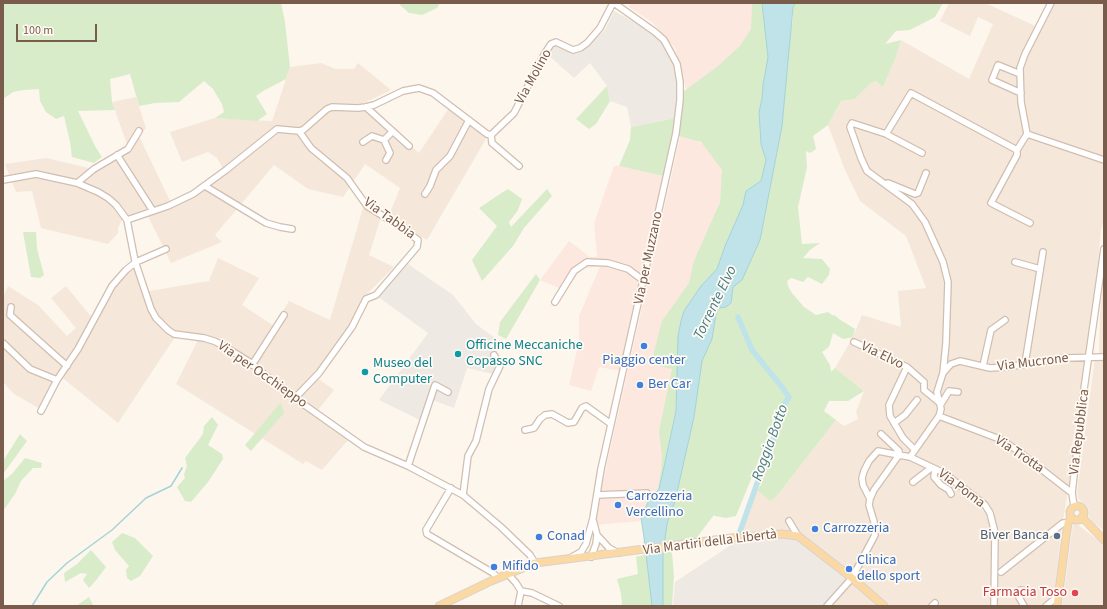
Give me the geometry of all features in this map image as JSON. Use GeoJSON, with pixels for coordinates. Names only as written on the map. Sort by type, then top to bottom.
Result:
{"type":"FeatureCollection","features":[{"type":"Feature","properties":{"kind":"main road"},"geometry":{"type":"LineString","coordinates":[[1057,606],[1070,520],[1070,511],[1074,506],[1078,506],[1082,509],[1084,513],[1082,517],[1077,520],[1070,520]]}},
{"type":"Feature","properties":{"kind":"main road"},"geometry":{"type":"LineString","coordinates":[[1082,517],[1104,540]]}},
{"type":"Feature","properties":{"kind":"main road","name":"Via Martiri della Libertà"},"geometry":{"type":"LineString","coordinates":[[618,554],[767,534],[798,536],[852,578],[884,606]]}},
{"type":"Feature","properties":{"kind":"main road"},"geometry":{"type":"LineString","coordinates":[[439,606],[498,578],[535,564],[618,554]]}},
{"type":"Feature","properties":{"kind":"street","name":"Via per Muzzano"},"geometry":{"type":"LineString","coordinates":[[586,544],[593,518],[611,424],[676,134],[680,100],[680,82],[677,64],[664,40],[614,3]]}},
{"type":"Feature","properties":{"kind":"street","name":"Via Molino"},"geometry":{"type":"LineString","coordinates":[[491,135],[514,113],[551,44],[556,42],[573,50],[580,48],[597,32],[614,3]]}},
{"type":"Feature","properties":{"kind":"street"},"geometry":{"type":"LineString","coordinates":[[1030,223],[991,203],[1017,155],[1017,150],[1027,134],[1021,93],[1020,68],[1025,54],[1051,3]]}},
{"type":"Feature","properties":{"kind":"street"},"geometry":{"type":"LineString","coordinates":[[1020,74],[998,65],[992,80],[1021,93]]}},
{"type":"Feature","properties":{"kind":"street"},"geometry":{"type":"LineString","coordinates":[[127,220],[168,206],[205,186],[277,129],[303,130],[327,109],[332,107],[366,107],[374,105],[404,91],[419,88],[433,93],[487,134],[491,135],[492,143],[519,166]]}},
{"type":"Feature","properties":{"kind":"street"},"geometry":{"type":"LineString","coordinates":[[886,134],[911,93],[1017,150]]}},
{"type":"Feature","properties":{"kind":"street"},"geometry":{"type":"LineString","coordinates":[[366,107],[408,146]]}},
{"type":"Feature","properties":{"kind":"street"},"geometry":{"type":"LineString","coordinates":[[425,194],[430,186],[436,170],[450,156],[469,120]]}},
{"type":"Feature","properties":{"kind":"street"},"geometry":{"type":"LineString","coordinates":[[910,457],[939,416],[941,409],[937,392],[942,373],[946,343],[948,282],[943,262],[925,222],[912,204],[867,170],[860,158],[850,127],[852,123],[886,134],[922,153]]}},
{"type":"Feature","properties":{"kind":"street"},"geometry":{"type":"LineString","coordinates":[[77,183],[128,149],[139,131]]}},
{"type":"Feature","properties":{"kind":"street","name":"Via Tabbia"},"geometry":{"type":"LineString","coordinates":[[295,398],[319,373],[352,327],[366,299],[376,295],[417,247],[418,240],[367,206],[347,178],[311,148],[299,131]]}},
{"type":"Feature","properties":{"kind":"street"},"geometry":{"type":"LineString","coordinates":[[384,140],[392,132]]}},
{"type":"Feature","properties":{"kind":"street"},"geometry":{"type":"LineString","coordinates":[[1027,134],[1104,160]]}},
{"type":"Feature","properties":{"kind":"street"},"geometry":{"type":"LineString","coordinates":[[363,142],[372,136],[384,140],[390,153],[386,160]]}},
{"type":"Feature","properties":{"kind":"street"},"geometry":{"type":"LineString","coordinates":[[118,155],[153,211]]}},
{"type":"Feature","properties":{"kind":"street"},"geometry":{"type":"LineString","coordinates":[[880,180],[915,194],[918,193],[926,173]]}},
{"type":"Feature","properties":{"kind":"street","name":"Via per Occhieppo"},"geometry":{"type":"LineString","coordinates":[[3,180],[36,174],[77,183],[108,198],[116,205],[127,220],[136,262],[151,308],[156,318],[168,330],[174,334],[194,336],[214,341],[252,365],[295,398],[364,447],[408,466],[463,495],[479,507],[511,536],[530,555],[535,564]]}},
{"type":"Feature","properties":{"kind":"street"},"geometry":{"type":"LineString","coordinates":[[205,186],[266,223],[292,229]]}},
{"type":"Feature","properties":{"kind":"street"},"geometry":{"type":"LineString","coordinates":[[41,411],[58,380],[78,349],[112,286],[126,270],[136,262],[166,249]]}},
{"type":"Feature","properties":{"kind":"street","name":"Via Repubblica"},"geometry":{"type":"LineString","coordinates":[[1074,506],[1072,493],[1104,249]]}},
{"type":"Feature","properties":{"kind":"street"},"geometry":{"type":"LineString","coordinates":[[1025,364],[1043,252]]}},
{"type":"Feature","properties":{"kind":"street"},"geometry":{"type":"LineString","coordinates":[[555,302],[574,271],[588,262],[608,263],[628,269],[644,281]]}},
{"type":"Feature","properties":{"kind":"street"},"geometry":{"type":"LineString","coordinates":[[1015,262],[1040,269]]}},
{"type":"Feature","properties":{"kind":"street"},"geometry":{"type":"LineString","coordinates":[[11,308],[10,315],[67,366]]}},
{"type":"Feature","properties":{"kind":"street"},"geometry":{"type":"LineString","coordinates":[[252,365],[284,315]]}},
{"type":"Feature","properties":{"kind":"street"},"geometry":{"type":"LineString","coordinates":[[983,366],[991,330],[1005,320]]}},
{"type":"Feature","properties":{"kind":"street","name":"Via Elvo"},"geometry":{"type":"LineString","coordinates":[[854,342],[907,367],[924,382],[924,390],[941,404]]}},
{"type":"Feature","properties":{"kind":"street"},"geometry":{"type":"LineString","coordinates":[[3,343],[30,369],[58,380]]}},
{"type":"Feature","properties":{"kind":"street"},"geometry":{"type":"LineString","coordinates":[[463,495],[468,456],[476,441],[489,390],[500,366],[494,355]]}},
{"type":"Feature","properties":{"kind":"street","name":"Via Mucrone"},"geometry":{"type":"LineString","coordinates":[[942,373],[951,364],[960,361],[996,368],[1065,358],[1104,357]]}},
{"type":"Feature","properties":{"kind":"street"},"geometry":{"type":"LineString","coordinates":[[907,367],[889,405],[890,416],[903,438],[915,450]]}},
{"type":"Feature","properties":{"kind":"street"},"geometry":{"type":"LineString","coordinates":[[408,466],[435,386],[448,392]]}},
{"type":"Feature","properties":{"kind":"street"},"geometry":{"type":"LineString","coordinates":[[941,404],[949,390],[958,392]]}},
{"type":"Feature","properties":{"kind":"street"},"geometry":{"type":"LineString","coordinates":[[894,423],[918,400]]}},
{"type":"Feature","properties":{"kind":"street"},"geometry":{"type":"LineString","coordinates":[[525,430],[534,428],[540,419],[545,415],[552,414],[568,423],[574,422],[582,408],[586,406],[611,424]]}},
{"type":"Feature","properties":{"kind":"street","name":"Via Trotta"},"geometry":{"type":"LineString","coordinates":[[939,416],[1002,440],[1072,493]]}},
{"type":"Feature","properties":{"kind":"street"},"geometry":{"type":"LineString","coordinates":[[828,606],[852,578],[875,535],[874,522],[869,505],[870,499],[874,490],[900,455],[899,451],[881,434]]}},
{"type":"Feature","properties":{"kind":"street","name":"Via Poma"},"geometry":{"type":"LineString","coordinates":[[870,499],[863,485],[862,478],[869,461],[878,451],[910,457],[944,473],[985,505],[990,513],[995,533],[994,606]]}},
{"type":"Feature","properties":{"kind":"street"},"geometry":{"type":"LineString","coordinates":[[913,482],[933,468],[934,477],[941,485],[950,490],[951,494]]}},
{"type":"Feature","properties":{"kind":"street"},"geometry":{"type":"LineString","coordinates":[[451,488],[426,530],[427,534],[493,573],[498,578]]}},
{"type":"Feature","properties":{"kind":"street"},"geometry":{"type":"LineString","coordinates":[[597,495],[647,493]]}},
{"type":"Feature","properties":{"kind":"street","name":"Via per Muzzano"},"geometry":{"type":"LineString","coordinates":[[591,557],[596,544],[597,535],[593,518]]}},
{"type":"Feature","properties":{"kind":"street"},"geometry":{"type":"LineString","coordinates":[[1001,572],[1063,523],[1070,520]]}},
{"type":"Feature","properties":{"kind":"street"},"geometry":{"type":"LineString","coordinates":[[789,521],[798,536]]}},
{"type":"Feature","properties":{"kind":"street"},"geometry":{"type":"LineString","coordinates":[[597,535],[609,548],[618,554]]}},
{"type":"Feature","properties":{"kind":"street"},"geometry":{"type":"LineString","coordinates":[[586,544],[591,557]]}},
{"type":"Feature","properties":{"kind":"street"},"geometry":{"type":"LineString","coordinates":[[570,559],[581,552],[586,544]]}},
{"type":"Feature","properties":{"kind":"street"},"geometry":{"type":"LineString","coordinates":[[508,574],[521,591],[518,606]]}},
{"type":"Feature","properties":{"kind":"street"},"geometry":{"type":"LineString","coordinates":[[1024,606],[1016,592],[1020,590],[1026,591]]}},
{"type":"Feature","properties":{"kind":"street"},"geometry":{"type":"LineString","coordinates":[[521,591],[532,593],[559,606]]}},
{"type":"Feature","properties":{"kind":"street"},"geometry":{"type":"LineString","coordinates":[[1046,606],[1058,596]]}},
{"type":"Feature","properties":{"kind":"shaded area"},"geometry":{"type":"Polygon","coordinates":[[[631,3],[752,3],[753,20],[749,43],[687,93],[675,48],[653,23],[629,7],[631,3]]]}},
{"type":"Feature","properties":{"kind":"shaded area"},"geometry":{"type":"Polygon","coordinates":[[[949,3],[985,3],[1040,28],[1054,3],[1104,3],[1104,220],[1101,230],[1094,303],[1084,374],[1072,447],[1074,452],[1062,527],[1053,606],[888,606],[852,574],[799,533],[771,531],[740,533],[742,518],[748,504],[757,490],[770,501],[776,497],[836,420],[844,426],[858,419],[856,412],[864,391],[835,368],[853,337],[862,315],[901,327],[898,291],[926,288],[906,236],[860,201],[845,170],[828,125],[841,101],[855,99],[871,83],[876,81],[883,87],[896,57],[901,40],[969,79],[993,24],[978,17],[970,36],[940,21],[949,3]]]}},
{"type":"Feature","properties":{"kind":"shaded area"},"geometry":{"type":"Polygon","coordinates":[[[614,11],[638,24],[662,42],[674,65],[676,77],[676,118],[631,127],[627,107],[610,101],[607,86],[590,63],[574,78],[547,54],[555,43],[575,53],[581,52],[605,30],[614,11]]]}},
{"type":"Feature","properties":{"kind":"shaded area"},"geometry":{"type":"Polygon","coordinates":[[[321,63],[336,69],[354,69],[358,63],[391,90],[364,103],[419,153],[449,108],[487,137],[427,240],[388,218],[400,188],[365,164],[343,197],[308,189],[274,165],[215,235],[222,242],[171,263],[148,216],[192,197],[225,172],[217,158],[208,152],[182,162],[170,132],[215,118],[272,121],[290,67],[321,63]]]}},
{"type":"Feature","properties":{"kind":"shaded area"},"geometry":{"type":"Polygon","coordinates":[[[136,97],[146,128],[139,136],[170,201],[123,218],[118,228],[118,233],[108,244],[41,228],[32,191],[16,192],[5,164],[46,158],[93,169],[128,147],[112,102],[136,97]]]}},
{"type":"Feature","properties":{"kind":"shaded area"},"geometry":{"type":"Polygon","coordinates":[[[681,133],[686,134],[707,147],[731,171],[659,489],[641,517],[641,521],[596,525],[597,508],[681,133]]]}},
{"type":"Feature","properties":{"kind":"shaded area"},"geometry":{"type":"Polygon","coordinates":[[[614,166],[663,176],[620,371],[599,367],[591,391],[569,385],[579,341],[579,316],[600,266],[581,269],[566,291],[540,280],[569,241],[590,257],[597,257],[594,223],[614,166]]]}},
{"type":"Feature","properties":{"kind":"shaded area"},"geometry":{"type":"Polygon","coordinates":[[[363,208],[381,217],[369,255],[394,267],[366,295],[350,326],[313,375],[334,390],[315,414],[349,439],[322,470],[306,461],[303,464],[176,384],[199,338],[175,337],[118,423],[59,375],[40,409],[14,394],[3,382],[3,297],[8,286],[38,305],[67,336],[76,328],[51,298],[66,286],[93,319],[112,283],[132,260],[143,292],[209,281],[218,258],[259,278],[242,305],[274,326],[289,301],[330,320],[363,208]]]}},
{"type":"Feature","properties":{"kind":"shaded area"},"geometry":{"type":"Polygon","coordinates":[[[408,264],[453,295],[476,324],[499,341],[493,374],[467,368],[454,408],[429,399],[420,420],[379,400],[428,333],[377,296],[408,264]]]}},
{"type":"Feature","properties":{"kind":"shaded area"},"geometry":{"type":"Polygon","coordinates":[[[1104,275],[1104,354],[1099,353],[1100,313],[1104,275]]]}},
{"type":"Feature","properties":{"kind":"shaded area"},"geometry":{"type":"Polygon","coordinates":[[[1095,358],[1104,360],[1104,531],[1092,521],[1089,516],[1087,506],[1078,499],[1077,492],[1095,358]]]}},
{"type":"Feature","properties":{"kind":"shaded area"},"geometry":{"type":"Polygon","coordinates":[[[1073,524],[1078,525],[1104,546],[1104,606],[1062,606],[1073,524]]]}},
{"type":"Feature","properties":{"kind":"shaded area"},"geometry":{"type":"Polygon","coordinates":[[[769,537],[797,538],[849,579],[826,606],[673,606],[675,582],[740,539],[769,537]]]}},
{"type":"Feature","properties":{"kind":"shaded area"},"geometry":{"type":"Polygon","coordinates":[[[851,580],[881,606],[830,606],[851,580]]]}},
{"type":"Feature","properties":{"kind":"green space"},"geometry":{"type":"Polygon","coordinates":[[[3,3],[281,3],[285,22],[290,67],[286,79],[256,96],[267,114],[257,121],[215,118],[224,112],[222,104],[213,89],[204,81],[179,102],[155,103],[139,106],[130,74],[110,79],[112,102],[115,110],[78,111],[102,157],[94,163],[72,157],[64,116],[56,119],[46,112],[40,101],[39,89],[13,92],[3,99],[3,3]]]}},
{"type":"Feature","properties":{"kind":"green space"},"geometry":{"type":"Polygon","coordinates":[[[398,3],[440,3],[437,8],[422,15],[409,13],[398,3]]]}},
{"type":"Feature","properties":{"kind":"green space"},"geometry":{"type":"Polygon","coordinates":[[[752,3],[762,3],[764,18],[792,26],[793,7],[796,3],[943,3],[935,17],[910,30],[896,31],[885,44],[901,40],[896,57],[883,87],[876,81],[871,83],[855,99],[841,101],[828,125],[813,136],[816,149],[810,153],[806,151],[807,167],[798,207],[802,244],[820,243],[810,250],[803,258],[822,259],[830,269],[829,275],[822,284],[808,277],[803,282],[791,278],[787,281],[788,286],[804,307],[816,315],[828,312],[855,329],[853,337],[843,339],[833,333],[829,347],[822,352],[830,365],[831,372],[835,368],[864,391],[848,401],[829,401],[824,411],[836,420],[776,497],[770,501],[757,490],[761,485],[785,407],[790,397],[768,369],[787,396],[783,407],[772,418],[773,421],[762,452],[736,516],[726,518],[714,515],[695,540],[671,542],[674,576],[672,606],[622,605],[621,593],[617,579],[638,574],[636,557],[644,555],[643,544],[661,471],[662,457],[659,431],[672,369],[651,364],[662,321],[689,283],[694,261],[720,203],[722,170],[701,142],[679,136],[683,92],[718,66],[740,46],[751,29],[752,3]]]}},
{"type":"Feature","properties":{"kind":"green space"},"geometry":{"type":"Polygon","coordinates":[[[607,86],[610,101],[596,124],[589,129],[576,119],[607,86]]]}},
{"type":"Feature","properties":{"kind":"green space"},"geometry":{"type":"Polygon","coordinates":[[[676,118],[663,176],[619,166],[630,140],[631,127],[676,118]]]}},
{"type":"Feature","properties":{"kind":"green space"},"geometry":{"type":"Polygon","coordinates":[[[508,189],[522,199],[518,210],[509,222],[511,227],[547,189],[552,196],[524,228],[513,246],[482,281],[472,260],[497,226],[479,208],[508,189]]]}},
{"type":"Feature","properties":{"kind":"green space"},"geometry":{"type":"Polygon","coordinates":[[[23,232],[36,232],[37,249],[44,275],[40,278],[31,277],[23,232]]]}},
{"type":"Feature","properties":{"kind":"green space"},"geometry":{"type":"Polygon","coordinates":[[[536,274],[540,280],[506,339],[498,335],[500,322],[536,274]]]}},
{"type":"Feature","properties":{"kind":"green space"},"geometry":{"type":"Polygon","coordinates":[[[281,402],[284,413],[251,451],[245,445],[281,402]]]}},
{"type":"Feature","properties":{"kind":"green space"},"geometry":{"type":"Polygon","coordinates":[[[212,417],[218,425],[208,445],[222,454],[223,459],[208,482],[191,502],[185,501],[177,487],[185,478],[184,474],[187,466],[185,458],[203,434],[204,426],[212,417]]]}},
{"type":"Feature","properties":{"kind":"green space"},"geometry":{"type":"Polygon","coordinates":[[[20,434],[27,441],[3,474],[3,461],[20,434]]]}},
{"type":"Feature","properties":{"kind":"green space"},"geometry":{"type":"Polygon","coordinates":[[[25,458],[42,463],[41,468],[33,468],[21,481],[15,494],[3,511],[3,481],[12,474],[25,458]]]}},
{"type":"Feature","properties":{"kind":"green space"},"geometry":{"type":"Polygon","coordinates":[[[122,533],[135,538],[153,556],[140,576],[131,581],[127,578],[126,570],[129,566],[115,550],[112,542],[122,533]]]}},
{"type":"Feature","properties":{"kind":"green space"},"geometry":{"type":"Polygon","coordinates":[[[91,550],[106,567],[97,579],[89,588],[83,580],[87,574],[81,573],[65,582],[64,573],[77,564],[91,550]]]}},
{"type":"Feature","properties":{"kind":"green space"},"geometry":{"type":"Polygon","coordinates":[[[89,597],[93,605],[92,606],[76,606],[89,597]]]}},
{"type":"Feature","properties":{"kind":"water","name":"Torrente Elvo"},"geometry":{"type":"Polygon","coordinates":[[[762,3],[796,3],[793,7],[782,126],[760,240],[742,280],[733,287],[731,303],[726,307],[719,308],[716,314],[712,339],[702,361],[694,417],[675,501],[667,524],[663,554],[663,606],[652,606],[641,517],[649,500],[659,489],[676,411],[678,336],[681,321],[684,311],[701,286],[717,269],[725,246],[743,205],[746,191],[761,181],[766,160],[761,144],[759,112],[768,57],[762,3]]]}},
{"type":"Feature","properties":{"kind":"waterway","name":"Roggia Botto"},"geometry":{"type":"LineString","coordinates":[[738,317],[752,350],[789,397],[783,407],[777,428],[739,534]]}},
{"type":"Feature","properties":{"kind":"waterway"},"geometry":{"type":"LineString","coordinates":[[32,606],[47,582],[67,563],[112,530],[146,498],[171,486],[182,468]]}},
{"type":"Feature","properties":{"kind":"place","name":"Piaggio center"},"geometry":{"type":"Point","coordinates":[644,346]}},
{"type":"Feature","properties":{"kind":"place","name":"Officine Meccaniche Copasso SNC"},"geometry":{"type":"Point","coordinates":[458,354]}},
{"type":"Feature","properties":{"kind":"place","name":"Museo del Computer"},"geometry":{"type":"Point","coordinates":[365,372]}},
{"type":"Feature","properties":{"kind":"place","name":"Ber Car"},"geometry":{"type":"Point","coordinates":[640,385]}},
{"type":"Feature","properties":{"kind":"place","name":"Carrozzeria Vercellino"},"geometry":{"type":"Point","coordinates":[618,505]}},
{"type":"Feature","properties":{"kind":"place","name":"Carrozzeria"},"geometry":{"type":"Point","coordinates":[815,529]}},
{"type":"Feature","properties":{"kind":"place","name":"Biver Banca"},"geometry":{"type":"Point","coordinates":[1057,536]}},
{"type":"Feature","properties":{"kind":"place","name":"Conad"},"geometry":{"type":"Point","coordinates":[539,537]}},
{"type":"Feature","properties":{"kind":"place","name":"Mifido"},"geometry":{"type":"Point","coordinates":[494,567]}},
{"type":"Feature","properties":{"kind":"place","name":"Clinica dello sport"},"geometry":{"type":"Point","coordinates":[849,569]}},
{"type":"Feature","properties":{"kind":"place","name":"Farmacia Toso"},"geometry":{"type":"Point","coordinates":[1075,593]}}]}
